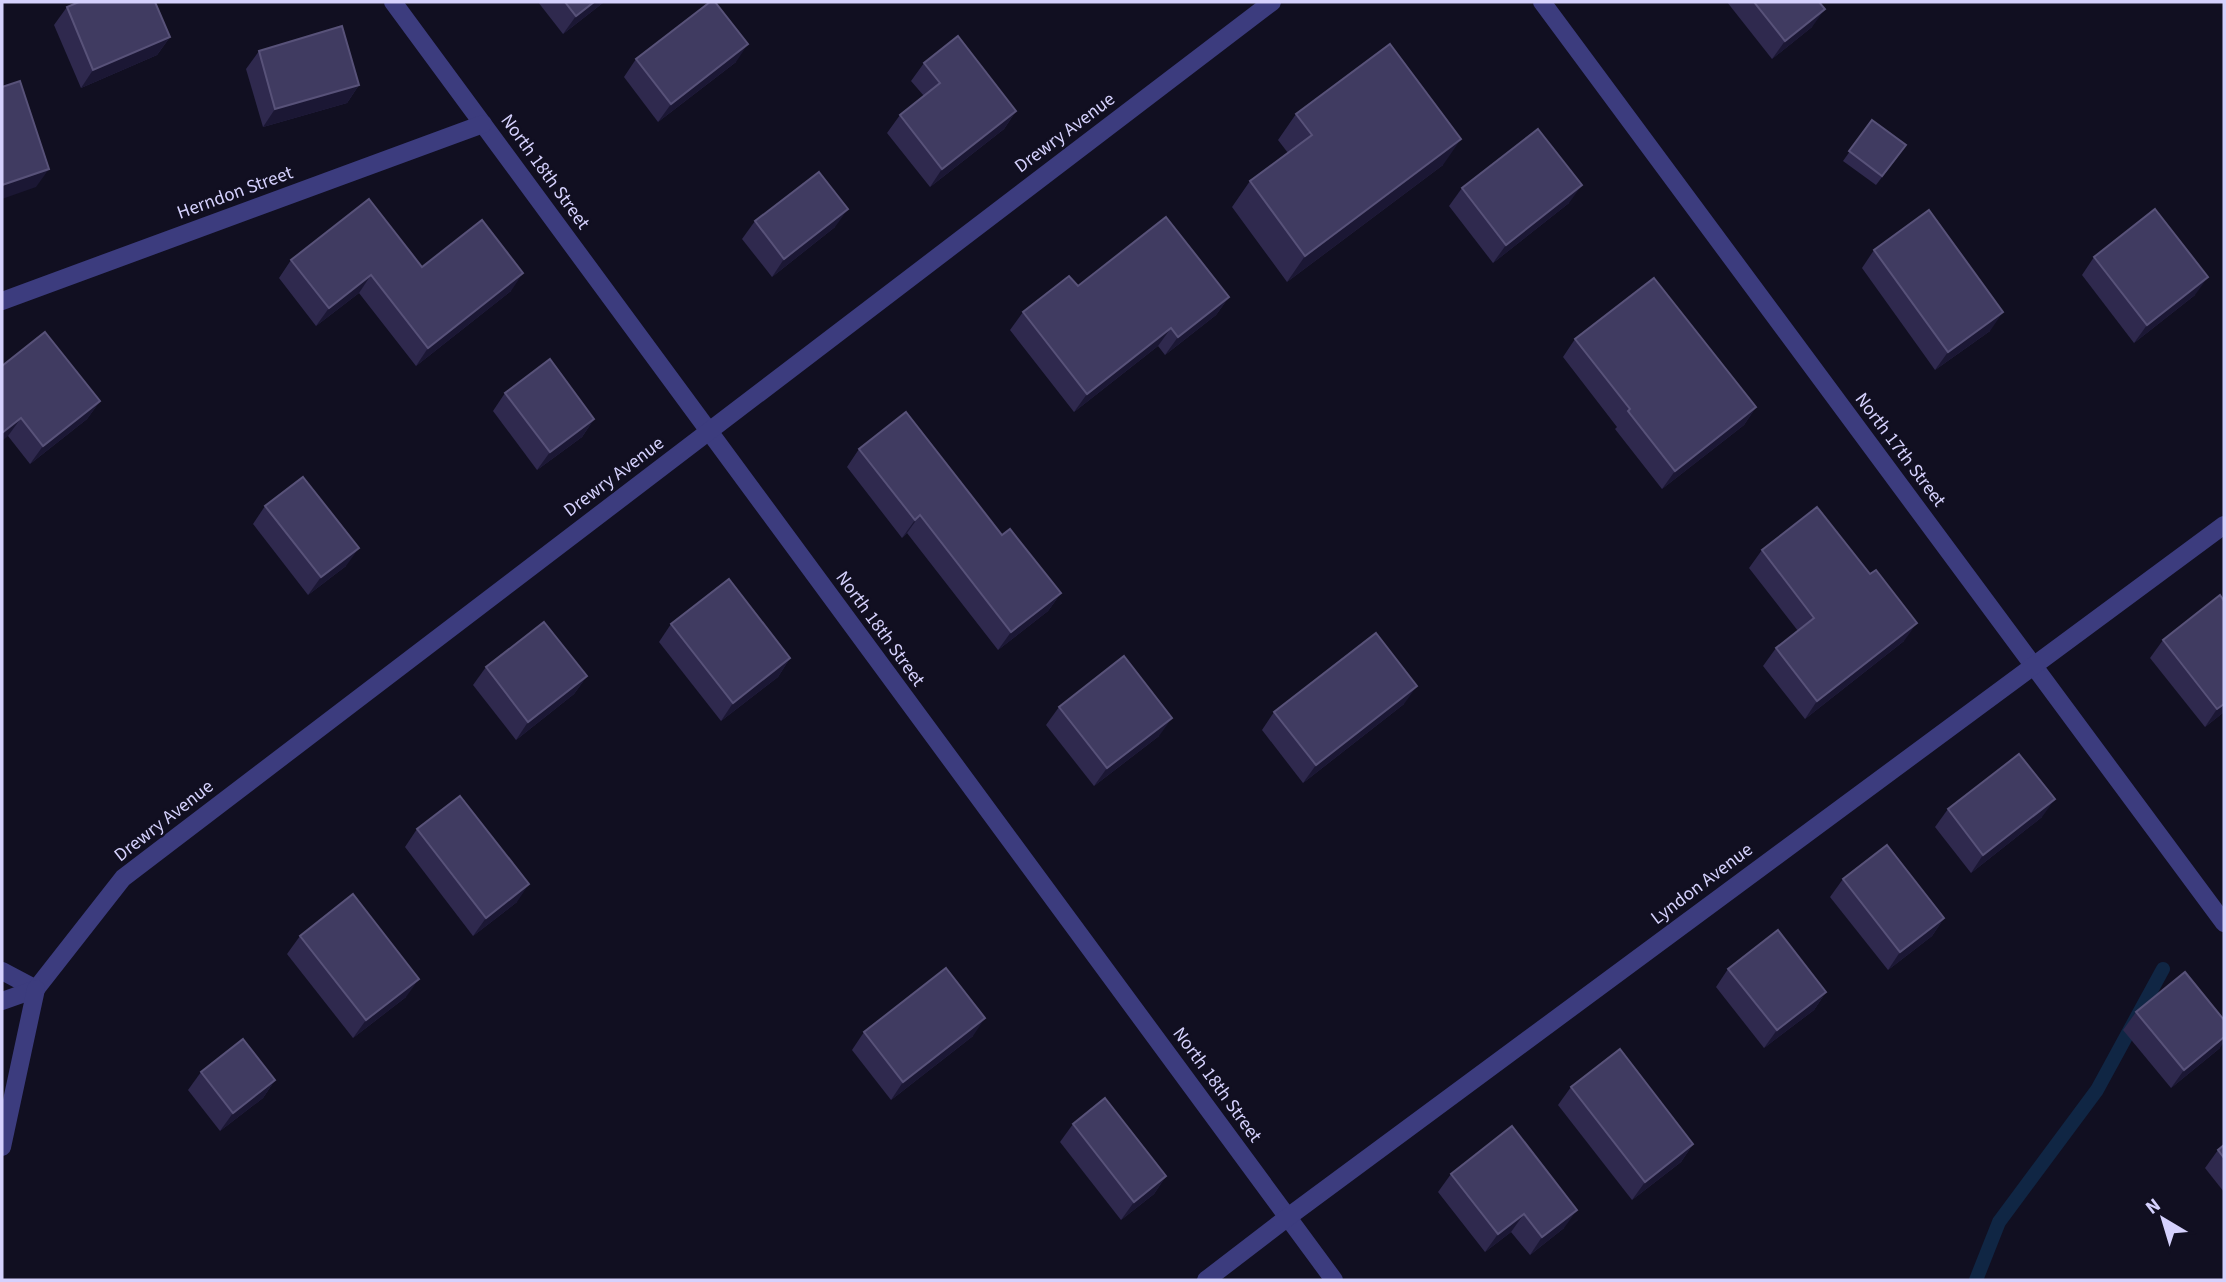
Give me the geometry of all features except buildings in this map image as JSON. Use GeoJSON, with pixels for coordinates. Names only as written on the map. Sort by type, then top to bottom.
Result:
{"type":"FeatureCollection","features":[{"type":"Feature","properties":{"kind":"street","name":"North 18th Street"},"geometry":{"type":"LineString","coordinates":[[393,2],[1334,1280]]}},
{"type":"Feature","properties":{"kind":"street","name":"Drewry Avenue"},"geometry":{"type":"LineString","coordinates":[[36,989],[123,878],[1272,2]]}},
{"type":"Feature","properties":{"kind":"street","name":"North 17th Street"},"geometry":{"type":"LineString","coordinates":[[1542,2],[2224,923]]}},
{"type":"Feature","properties":{"kind":"street","name":"Herndon Street"},"geometry":{"type":"LineString","coordinates":[[2,301],[484,124]]}},
{"type":"Feature","properties":{"kind":"street","name":"Lyndon Avenue"},"geometry":{"type":"LineString","coordinates":[[1206,1280],[2224,524]]}},
{"type":"Feature","properties":{"kind":"street"},"geometry":{"type":"LineString","coordinates":[[2,971],[36,989]]}},
{"type":"Feature","properties":{"kind":"street"},"geometry":{"type":"LineString","coordinates":[[2,1001],[36,989]]}},
{"type":"Feature","properties":{"kind":"street"},"geometry":{"type":"LineString","coordinates":[[2,1147],[36,989]]}},
{"type":"Feature","properties":{"kind":"waterway"},"geometry":{"type":"LineString","coordinates":[[1976,1280],[1999,1222],[2097,1090],[2163,969]]}}]}
